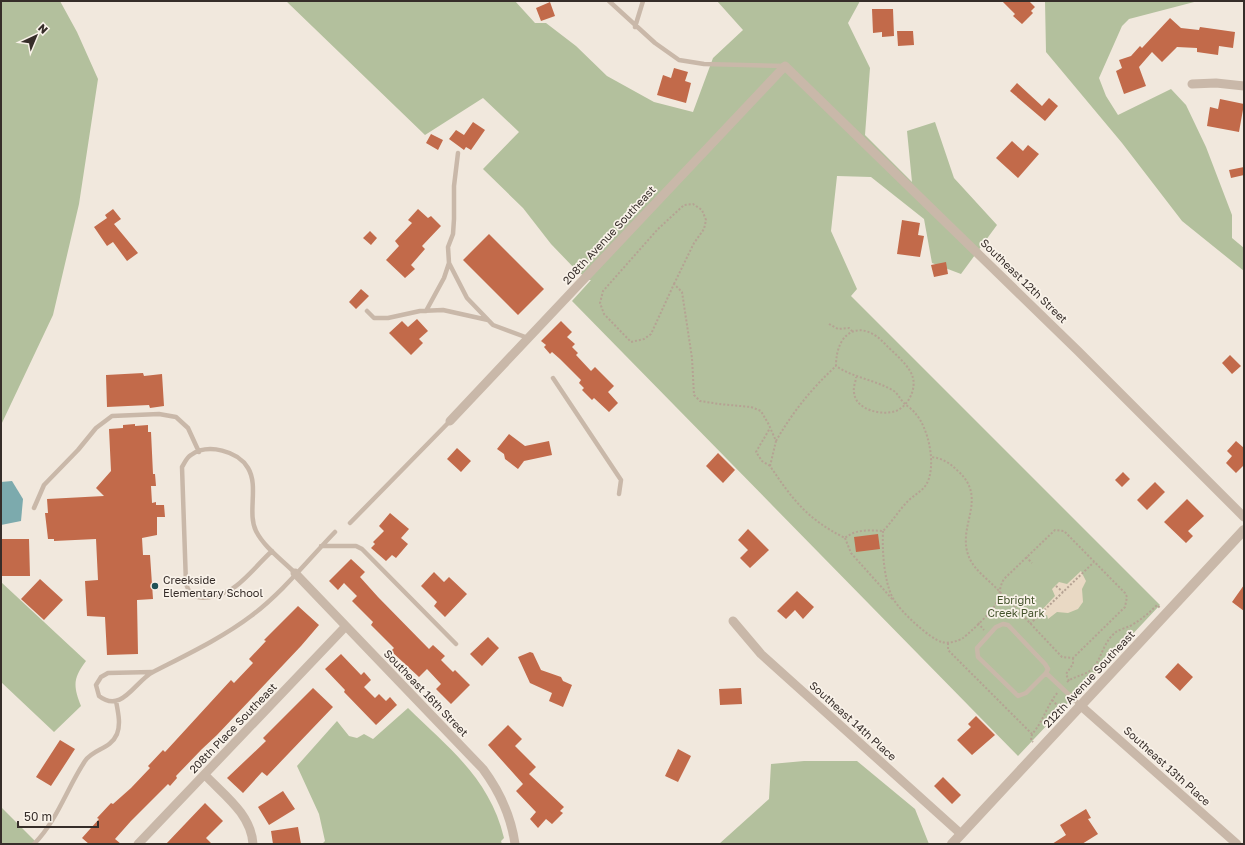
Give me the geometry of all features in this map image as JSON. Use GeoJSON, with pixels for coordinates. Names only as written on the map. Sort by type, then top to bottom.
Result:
{"type":"FeatureCollection","features":[{"type":"Feature","properties":{"kind":"street","name":"208th Avenue Southeast"},"geometry":{"type":"LineString","coordinates":[[450,421],[785,66]]}},
{"type":"Feature","properties":{"kind":"street","name":"Southeast 12th Street"},"geometry":{"type":"LineString","coordinates":[[785,66],[1078,351],[1244,517]]}},
{"type":"Feature","properties":{"kind":"street"},"geometry":{"type":"LineString","coordinates":[[1192,84],[1216,83],[1244,86]]}},
{"type":"Feature","properties":{"kind":"street","name":"212th Avenue Southeast"},"geometry":{"type":"LineString","coordinates":[[952,844],[1244,530]]}},
{"type":"Feature","properties":{"kind":"street","name":"Southeast 16th Street"},"geometry":{"type":"LineString","coordinates":[[295,573],[483,770],[495,786],[508,813],[513,829],[515,844]]}},
{"type":"Feature","properties":{"kind":"street","name":"Southeast 14th Place"},"geometry":{"type":"LineString","coordinates":[[733,621],[761,654],[961,834]]}},
{"type":"Feature","properties":{"kind":"street","name":"208th Place Southeast"},"geometry":{"type":"LineString","coordinates":[[138,844],[345,627]]}},
{"type":"Feature","properties":{"kind":"street","name":"Southeast 13th Place"},"geometry":{"type":"LineString","coordinates":[[1081,706],[1236,844]]}},
{"type":"Feature","properties":{"kind":"street"},"geometry":{"type":"LineString","coordinates":[[205,775],[246,819],[253,844]]}},
{"type":"Feature","properties":{"kind":"lane"},"geometry":{"type":"LineString","coordinates":[[609,1],[655,43],[679,60],[704,64],[785,66]]}},
{"type":"Feature","properties":{"kind":"lane"},"geometry":{"type":"LineString","coordinates":[[635,26],[643,1]]}},
{"type":"Feature","properties":{"kind":"lane"},"geometry":{"type":"LineString","coordinates":[[426,311],[444,278],[449,263],[448,247],[453,234],[454,186],[458,153]]}},
{"type":"Feature","properties":{"kind":"lane"},"geometry":{"type":"LineString","coordinates":[[449,263],[468,298],[493,325],[528,338]]}},
{"type":"Feature","properties":{"kind":"lane"},"geometry":{"type":"LineString","coordinates":[[367,311],[374,318],[388,318],[426,311],[443,310],[488,320]]}},
{"type":"Feature","properties":{"kind":"lane"},"geometry":{"type":"LineString","coordinates":[[553,378],[620,480],[619,494]]}},
{"type":"Feature","properties":{"kind":"lane"},"geometry":{"type":"LineString","coordinates":[[34,508],[44,485],[78,450],[96,428],[112,416],[158,414],[176,417],[188,428],[199,452]]}},
{"type":"Feature","properties":{"kind":"lane"},"geometry":{"type":"LineString","coordinates":[[350,523],[450,421]]}},
{"type":"Feature","properties":{"kind":"lane"},"geometry":{"type":"LineString","coordinates":[[272,551],[236,587],[208,597],[196,597],[189,592],[186,584],[182,467],[188,457],[199,452],[220,450],[232,452],[243,461],[249,468],[252,479],[255,529],[272,551],[295,573]]}},
{"type":"Feature","properties":{"kind":"lane"},"geometry":{"type":"LineString","coordinates":[[152,672],[121,671],[108,673],[101,677],[96,685],[98,696],[106,701],[116,701],[128,694],[152,672],[213,639],[251,616],[276,594],[335,532]]}},
{"type":"Feature","properties":{"kind":"lane"},"geometry":{"type":"LineString","coordinates":[[321,546],[356,546],[362,549],[456,644]]}},
{"type":"Feature","properties":{"kind":"lane"},"geometry":{"type":"LineString","coordinates":[[1003,624],[1013,630],[1045,664],[1048,669],[1046,673],[1026,693],[1018,696],[978,657],[977,648],[996,626],[1003,624]]}},
{"type":"Feature","properties":{"kind":"lane"},"geometry":{"type":"LineString","coordinates":[[1046,673],[1081,706]]}},
{"type":"Feature","properties":{"kind":"lane"},"geometry":{"type":"LineString","coordinates":[[34,844],[60,808],[86,761],[93,752],[103,749],[111,743],[117,734],[119,722],[116,701]]}},
{"type":"Feature","properties":{"kind":"path"},"geometry":{"type":"LineString","coordinates":[[693,204],[705,214],[706,220],[704,229],[694,243],[674,284],[651,334],[644,339],[631,342],[604,314],[600,303],[603,291],[610,282],[638,253],[658,229],[684,205],[693,204]]}},
{"type":"Feature","properties":{"kind":"path"},"geometry":{"type":"LineString","coordinates":[[674,284],[682,292],[692,358],[694,395],[700,400],[719,404],[750,407],[761,412],[776,441]]}},
{"type":"Feature","properties":{"kind":"path"},"geometry":{"type":"LineString","coordinates":[[829,324],[838,329],[849,328],[852,331],[868,332],[881,339],[909,370],[913,377],[914,387],[911,397],[897,410],[888,412],[865,409],[857,403],[854,392],[856,377]]}},
{"type":"Feature","properties":{"kind":"path"},"geometry":{"type":"LineString","coordinates":[[770,466],[776,441],[792,414],[809,392],[836,366],[837,347],[852,331]]}},
{"type":"Feature","properties":{"kind":"path"},"geometry":{"type":"LineString","coordinates":[[836,366],[856,377],[863,377],[872,383],[895,392],[915,413],[922,423],[931,457],[930,475],[927,484],[920,492],[909,500],[883,531],[882,551],[890,589],[894,600]]}},
{"type":"Feature","properties":{"kind":"path"},"geometry":{"type":"LineString","coordinates":[[770,427],[756,452],[762,461],[770,466],[798,506],[808,516],[830,531],[845,538],[851,553],[894,600],[926,632],[941,642],[948,643],[962,638],[995,606],[1004,579],[1049,534],[1060,530],[1064,531],[1125,593],[1127,602],[1125,607],[1073,658],[1073,664],[1066,674],[1069,681]]}},
{"type":"Feature","properties":{"kind":"path"},"geometry":{"type":"LineString","coordinates":[[931,457],[944,460],[950,464],[969,485],[972,494],[966,545],[969,557],[985,577],[1062,657],[1073,658]]}},
{"type":"Feature","properties":{"kind":"path"},"geometry":{"type":"LineString","coordinates":[[845,538],[851,533],[865,530],[883,531]]}},
{"type":"Feature","properties":{"kind":"path"},"geometry":{"type":"LineString","coordinates":[[1026,557],[1032,563]]}},
{"type":"Feature","properties":{"kind":"path"},"geometry":{"type":"LineString","coordinates":[[1030,624],[1094,562]]}},
{"type":"Feature","properties":{"kind":"path"},"geometry":{"type":"LineString","coordinates":[[1056,586],[1063,592]]}},
{"type":"Feature","properties":{"kind":"path"},"geometry":{"type":"LineString","coordinates":[[1066,683],[1073,677],[1086,674],[1092,669],[1098,661],[1102,650],[1116,632],[1137,622],[1157,605],[1166,614]]}},
{"type":"Feature","properties":{"kind":"path"},"geometry":{"type":"LineString","coordinates":[[948,643],[948,650],[1032,734],[1058,692]]}},
{"type":"Feature","properties":{"kind":"path"},"geometry":{"type":"LineString","coordinates":[[1052,700],[1070,718]]}},
{"type":"Feature","properties":{"kind":"green space"},"geometry":{"type":"Polygon","coordinates":[[[1,1],[60,1],[77,32],[98,79],[79,204],[53,315],[1,425],[1,1]]]}},
{"type":"Feature","properties":{"kind":"green space","name":"Ebright Creek Park"},"geometry":{"type":"Polygon","coordinates":[[[286,1],[515,1],[535,23],[546,23],[576,46],[607,76],[654,102],[693,112],[713,58],[743,30],[717,1],[860,1],[848,23],[870,68],[865,135],[912,182],[907,131],[935,122],[954,178],[997,225],[961,274],[932,263],[924,219],[871,177],[837,176],[831,231],[857,289],[851,296],[1160,605],[1018,756],[572,301],[591,280],[576,270],[551,244],[523,208],[483,169],[519,132],[483,98],[425,135],[286,1]]]}},
{"type":"Feature","properties":{"kind":"green space"},"geometry":{"type":"Polygon","coordinates":[[[1045,1],[1198,1],[1129,19],[1122,26],[1099,78],[1106,96],[1118,115],[1171,89],[1186,105],[1206,147],[1232,215],[1232,238],[1244,248],[1244,271],[1182,221],[1122,143],[1046,52],[1045,1]]]}},
{"type":"Feature","properties":{"kind":"green space"},"geometry":{"type":"Polygon","coordinates":[[[1,582],[86,661],[79,672],[76,682],[77,693],[81,706],[54,732],[1,682],[1,582]]]}},
{"type":"Feature","properties":{"kind":"green space"},"geometry":{"type":"Polygon","coordinates":[[[408,708],[453,751],[478,781],[489,798],[498,817],[504,838],[501,841],[502,844],[322,844],[325,841],[319,814],[297,766],[337,721],[349,736],[357,738],[364,734],[373,739],[408,708]]]}},
{"type":"Feature","properties":{"kind":"green space"},"geometry":{"type":"Polygon","coordinates":[[[804,761],[857,761],[915,809],[929,844],[719,844],[769,799],[771,764],[804,761]]]}},
{"type":"Feature","properties":{"kind":"green space"},"geometry":{"type":"Polygon","coordinates":[[[1,807],[38,844],[1,844],[1,807]]]}},
{"type":"Feature","properties":{"kind":"shaded area"},"geometry":{"type":"Polygon","coordinates":[[[1081,571],[1086,581],[1082,589],[1083,602],[1078,609],[1068,613],[1057,612],[1048,619],[1047,615],[1042,616],[1039,613],[1055,596],[1052,589],[1059,582],[1067,584],[1081,571]]]}},
{"type":"Feature","properties":{"kind":"water"},"geometry":{"type":"Polygon","coordinates":[[[12,481],[23,499],[21,521],[1,525],[1,482],[12,481]]]}},
{"type":"Feature","properties":{"kind":"building"},"geometry":{"type":"Polygon","coordinates":[[[1002,1],[1029,1],[1035,7],[1031,11],[1033,13],[1022,24],[1013,16],[1015,14],[1002,1]]]}},
{"type":"Feature","properties":{"kind":"building"},"geometry":{"type":"Polygon","coordinates":[[[550,2],[555,16],[541,21],[536,8],[550,2]]]}},
{"type":"Feature","properties":{"kind":"building"},"geometry":{"type":"Polygon","coordinates":[[[872,9],[893,9],[894,36],[882,37],[882,32],[873,33],[872,9]]]}},
{"type":"Feature","properties":{"kind":"building"},"geometry":{"type":"Polygon","coordinates":[[[1170,18],[1181,28],[1199,30],[1200,27],[1235,32],[1233,48],[1219,46],[1218,55],[1197,52],[1197,48],[1177,47],[1162,62],[1152,52],[1139,67],[1146,86],[1124,94],[1116,71],[1122,68],[1119,60],[1131,56],[1140,46],[1142,48],[1170,18]]]}},
{"type":"Feature","properties":{"kind":"building"},"geometry":{"type":"Polygon","coordinates":[[[897,31],[913,31],[914,45],[898,46],[897,31]]]}},
{"type":"Feature","properties":{"kind":"building"},"geometry":{"type":"Polygon","coordinates":[[[674,68],[688,72],[685,81],[691,83],[686,103],[657,95],[663,75],[671,78],[674,68]]]}},
{"type":"Feature","properties":{"kind":"building"},"geometry":{"type":"Polygon","coordinates":[[[1017,83],[1042,106],[1049,98],[1058,106],[1045,121],[1010,91],[1017,83]]]}},
{"type":"Feature","properties":{"kind":"building"},"geometry":{"type":"Polygon","coordinates":[[[1220,99],[1244,104],[1239,132],[1207,126],[1210,107],[1218,109],[1220,99]]]}},
{"type":"Feature","properties":{"kind":"building"},"geometry":{"type":"Polygon","coordinates":[[[473,122],[485,130],[471,150],[466,147],[464,150],[449,139],[456,130],[464,135],[473,122]]]}},
{"type":"Feature","properties":{"kind":"building"},"geometry":{"type":"Polygon","coordinates":[[[431,134],[443,140],[438,150],[426,143],[431,134]]]}},
{"type":"Feature","properties":{"kind":"building"},"geometry":{"type":"Polygon","coordinates":[[[1012,141],[1023,151],[1028,145],[1039,154],[1018,178],[996,158],[1012,141]]]}},
{"type":"Feature","properties":{"kind":"building"},"geometry":{"type":"Polygon","coordinates":[[[1244,167],[1244,175],[1231,178],[1229,170],[1244,167]]]}},
{"type":"Feature","properties":{"kind":"building"},"geometry":{"type":"Polygon","coordinates":[[[113,209],[121,219],[114,224],[138,253],[127,261],[113,242],[107,246],[94,227],[107,218],[105,215],[113,209]]]}},
{"type":"Feature","properties":{"kind":"building"},"geometry":{"type":"Polygon","coordinates":[[[418,209],[428,218],[431,216],[441,226],[422,246],[425,249],[411,265],[415,269],[405,278],[386,260],[399,246],[395,241],[412,223],[408,220],[418,209]]]}},
{"type":"Feature","properties":{"kind":"building"},"geometry":{"type":"Polygon","coordinates":[[[902,220],[920,223],[918,235],[924,236],[920,257],[897,254],[902,220]]]}},
{"type":"Feature","properties":{"kind":"building"},"geometry":{"type":"Polygon","coordinates":[[[370,231],[377,238],[371,245],[363,238],[370,231]]]}},
{"type":"Feature","properties":{"kind":"building"},"geometry":{"type":"Polygon","coordinates":[[[489,234],[544,289],[518,315],[463,260],[489,234]]]}},
{"type":"Feature","properties":{"kind":"building"},"geometry":{"type":"Polygon","coordinates":[[[946,262],[948,274],[934,277],[931,265],[946,262]]]}},
{"type":"Feature","properties":{"kind":"building"},"geometry":{"type":"Polygon","coordinates":[[[361,289],[369,296],[356,309],[349,302],[361,289]]]}},
{"type":"Feature","properties":{"kind":"building"},"geometry":{"type":"Polygon","coordinates":[[[417,319],[428,331],[419,339],[423,343],[411,355],[389,333],[402,321],[408,327],[417,319]]]}},
{"type":"Feature","properties":{"kind":"building"},"geometry":{"type":"Polygon","coordinates":[[[561,321],[572,332],[567,337],[575,344],[572,347],[578,353],[576,355],[591,371],[595,367],[614,386],[608,392],[618,403],[609,412],[594,398],[592,400],[582,390],[584,388],[579,383],[581,380],[560,359],[552,352],[550,354],[544,347],[546,345],[541,341],[561,321]]]}},
{"type":"Feature","properties":{"kind":"building"},"geometry":{"type":"Polygon","coordinates":[[[1230,355],[1241,366],[1232,374],[1222,363],[1230,355]]]}},
{"type":"Feature","properties":{"kind":"building"},"geometry":{"type":"Polygon","coordinates":[[[143,373],[144,376],[162,374],[164,406],[150,408],[149,405],[107,407],[106,375],[143,373]]]}},
{"type":"Feature","properties":{"kind":"building"},"geometry":{"type":"Polygon","coordinates":[[[135,424],[135,426],[148,425],[148,432],[151,432],[153,474],[155,474],[156,486],[151,486],[152,503],[156,502],[156,505],[164,505],[165,517],[157,517],[157,535],[142,538],[143,555],[150,555],[153,599],[137,600],[138,654],[107,655],[105,617],[87,616],[85,581],[98,580],[96,539],[54,541],[54,539],[48,539],[45,513],[48,513],[47,499],[104,496],[96,488],[111,471],[109,429],[123,428],[123,425],[135,424]]]}},
{"type":"Feature","properties":{"kind":"building"},"geometry":{"type":"Polygon","coordinates":[[[509,434],[525,446],[549,441],[552,455],[524,461],[518,469],[505,459],[504,454],[497,449],[509,434]]]}},
{"type":"Feature","properties":{"kind":"building"},"geometry":{"type":"Polygon","coordinates":[[[1236,441],[1244,448],[1244,465],[1236,473],[1226,463],[1232,456],[1227,451],[1236,441]]]}},
{"type":"Feature","properties":{"kind":"building"},"geometry":{"type":"Polygon","coordinates":[[[457,448],[471,461],[461,472],[447,459],[457,448]]]}},
{"type":"Feature","properties":{"kind":"building"},"geometry":{"type":"Polygon","coordinates":[[[718,453],[735,470],[723,483],[706,466],[718,453]]]}},
{"type":"Feature","properties":{"kind":"building"},"geometry":{"type":"Polygon","coordinates":[[[1123,472],[1130,479],[1122,487],[1115,480],[1123,472]]]}},
{"type":"Feature","properties":{"kind":"building"},"geometry":{"type":"Polygon","coordinates":[[[1155,482],[1165,492],[1147,510],[1137,500],[1155,482]]]}},
{"type":"Feature","properties":{"kind":"building"},"geometry":{"type":"Polygon","coordinates":[[[1187,499],[1204,516],[1188,531],[1193,536],[1186,543],[1164,522],[1187,499]]]}},
{"type":"Feature","properties":{"kind":"building"},"geometry":{"type":"Polygon","coordinates":[[[390,513],[409,529],[401,538],[408,544],[396,558],[392,555],[386,561],[371,548],[375,544],[373,542],[384,531],[379,526],[390,513]]]}},
{"type":"Feature","properties":{"kind":"building"},"geometry":{"type":"Polygon","coordinates":[[[748,529],[769,550],[750,568],[740,558],[748,550],[738,540],[748,529]]]}},
{"type":"Feature","properties":{"kind":"building"},"geometry":{"type":"Polygon","coordinates":[[[878,534],[880,549],[856,552],[854,537],[878,534]]]}},
{"type":"Feature","properties":{"kind":"building"},"geometry":{"type":"Polygon","coordinates":[[[1,539],[29,539],[30,576],[1,576],[1,539]]]}},
{"type":"Feature","properties":{"kind":"building"},"geometry":{"type":"Polygon","coordinates":[[[351,559],[365,572],[360,577],[378,597],[429,649],[433,645],[445,656],[441,660],[453,672],[455,670],[470,685],[451,704],[436,689],[441,684],[427,669],[419,677],[391,651],[394,648],[371,625],[373,622],[352,601],[357,596],[344,583],[338,590],[329,581],[351,559]]]}},
{"type":"Feature","properties":{"kind":"building"},"geometry":{"type":"Polygon","coordinates":[[[434,572],[444,582],[449,577],[467,594],[445,617],[434,606],[437,602],[421,586],[434,572]]]}},
{"type":"Feature","properties":{"kind":"building"},"geometry":{"type":"Polygon","coordinates":[[[40,579],[63,600],[44,620],[21,599],[40,579]]]}},
{"type":"Feature","properties":{"kind":"building"},"geometry":{"type":"Polygon","coordinates":[[[1244,585],[1244,611],[1232,602],[1244,585]]]}},
{"type":"Feature","properties":{"kind":"building"},"geometry":{"type":"Polygon","coordinates":[[[797,591],[814,607],[803,619],[795,610],[786,619],[777,611],[797,591]]]}},
{"type":"Feature","properties":{"kind":"building"},"geometry":{"type":"Polygon","coordinates":[[[298,606],[319,625],[217,735],[176,776],[177,778],[170,786],[168,784],[131,821],[115,839],[121,844],[89,844],[82,838],[99,819],[97,818],[111,803],[113,804],[131,788],[150,768],[148,766],[163,750],[165,752],[231,680],[234,683],[253,663],[249,659],[266,641],[264,640],[298,606]]]}},
{"type":"Feature","properties":{"kind":"building"},"geometry":{"type":"Polygon","coordinates":[[[488,637],[499,648],[482,666],[470,654],[488,637]]]}},
{"type":"Feature","properties":{"kind":"building"},"geometry":{"type":"Polygon","coordinates":[[[530,652],[533,653],[541,670],[561,677],[563,681],[572,685],[563,707],[549,701],[552,693],[530,683],[518,657],[530,652]]]}},
{"type":"Feature","properties":{"kind":"building"},"geometry":{"type":"Polygon","coordinates":[[[341,654],[361,675],[364,672],[371,680],[364,687],[375,698],[379,694],[386,701],[390,697],[397,705],[376,725],[344,692],[345,690],[325,669],[341,654]]]}},
{"type":"Feature","properties":{"kind":"building"},"geometry":{"type":"Polygon","coordinates":[[[1178,663],[1193,677],[1180,691],[1165,677],[1178,663]]]}},
{"type":"Feature","properties":{"kind":"building"},"geometry":{"type":"Polygon","coordinates":[[[313,688],[333,707],[267,776],[262,772],[243,793],[227,778],[266,741],[263,738],[313,688]]]}},
{"type":"Feature","properties":{"kind":"building"},"geometry":{"type":"Polygon","coordinates":[[[741,688],[742,704],[720,705],[719,689],[741,688]]]}},
{"type":"Feature","properties":{"kind":"building"},"geometry":{"type":"Polygon","coordinates":[[[976,716],[995,735],[972,755],[957,740],[971,727],[968,724],[976,716]]]}},
{"type":"Feature","properties":{"kind":"building"},"geometry":{"type":"Polygon","coordinates":[[[508,725],[522,739],[515,746],[536,767],[529,774],[564,807],[560,811],[563,813],[552,824],[546,819],[538,828],[530,819],[536,812],[516,791],[523,784],[488,745],[508,725]]]}},
{"type":"Feature","properties":{"kind":"building"},"geometry":{"type":"Polygon","coordinates":[[[60,740],[75,749],[51,786],[36,777],[60,740]]]}},
{"type":"Feature","properties":{"kind":"building"},"geometry":{"type":"Polygon","coordinates":[[[678,749],[691,756],[678,782],[665,776],[678,749]]]}},
{"type":"Feature","properties":{"kind":"building"},"geometry":{"type":"Polygon","coordinates":[[[943,777],[961,795],[952,804],[934,786],[943,777]]]}},
{"type":"Feature","properties":{"kind":"building"},"geometry":{"type":"Polygon","coordinates":[[[283,791],[295,809],[269,825],[258,807],[283,791]]]}},
{"type":"Feature","properties":{"kind":"building"},"geometry":{"type":"Polygon","coordinates":[[[205,803],[223,821],[206,838],[212,844],[166,844],[205,803]]]}},
{"type":"Feature","properties":{"kind":"building"},"geometry":{"type":"Polygon","coordinates":[[[1086,809],[1091,818],[1088,819],[1098,834],[1082,844],[1052,844],[1066,835],[1060,825],[1086,809]]]}},
{"type":"Feature","properties":{"kind":"building"},"geometry":{"type":"Polygon","coordinates":[[[298,827],[301,844],[273,844],[271,831],[298,827]]]}},
{"type":"Feature","properties":{"kind":"place","name":"Creekside Elementary School"},"geometry":{"type":"Point","coordinates":[155,586]}}]}
